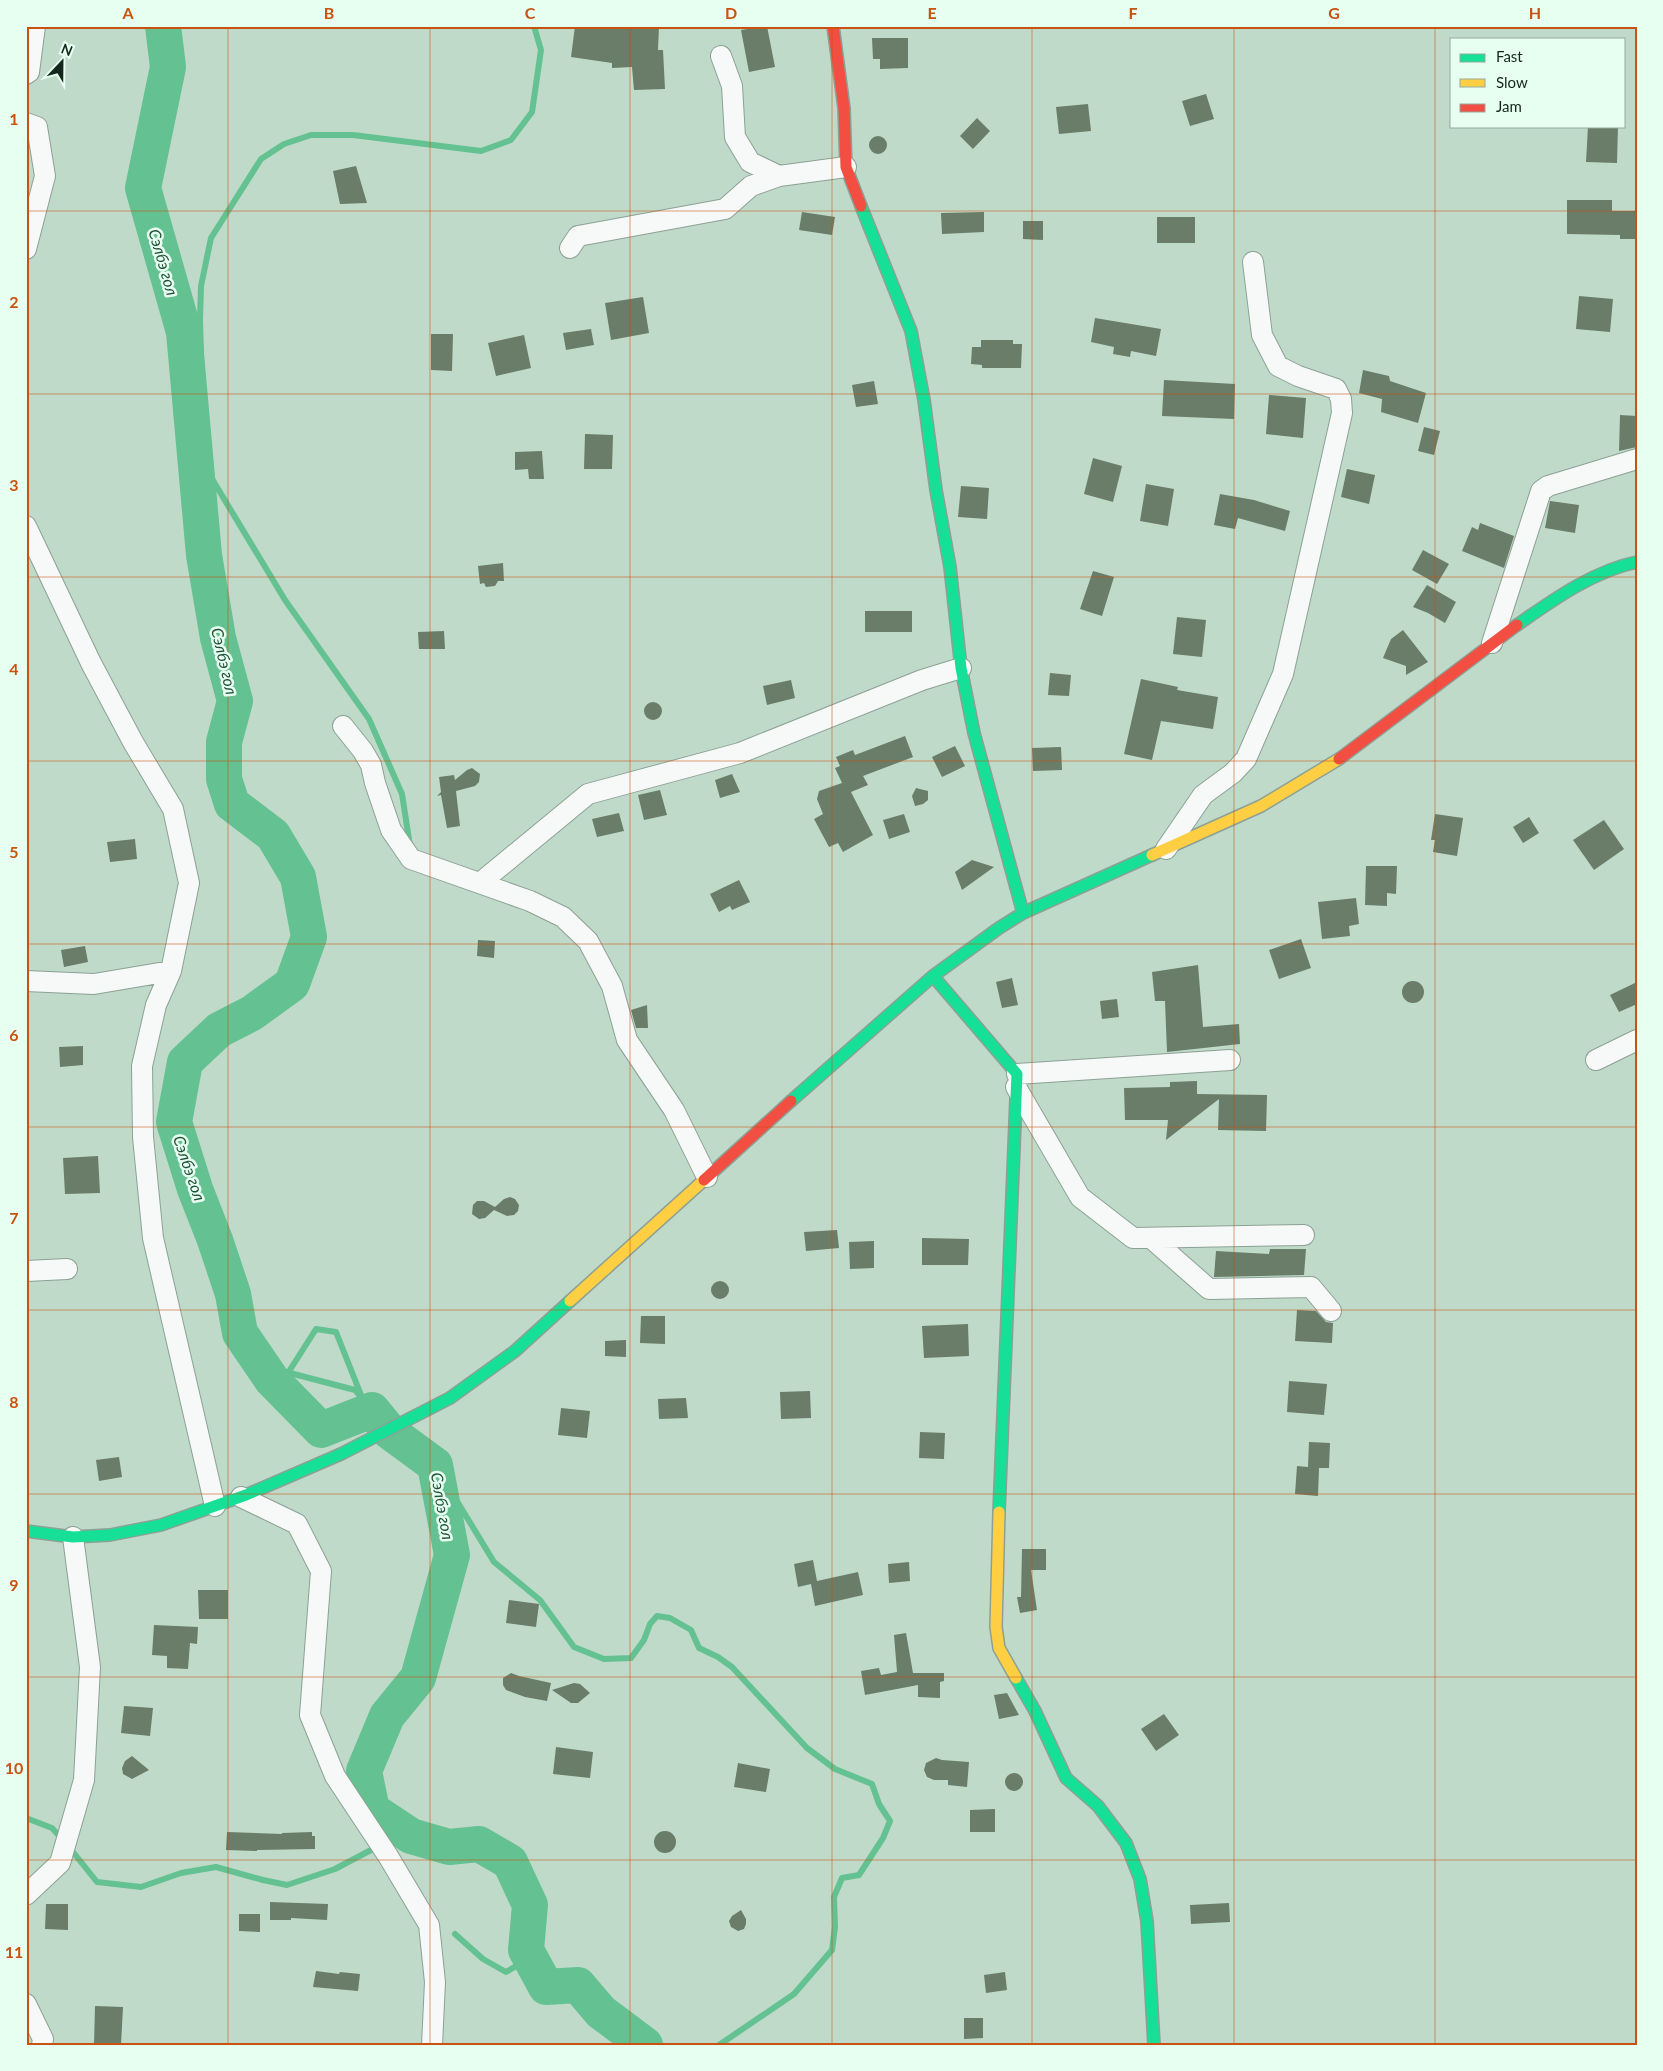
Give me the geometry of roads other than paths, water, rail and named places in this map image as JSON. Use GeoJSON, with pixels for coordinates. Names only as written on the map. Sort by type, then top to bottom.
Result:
{"type":"FeatureCollection","features":[{"type":"Feature","properties":{"kind":"street"},"geometry":{"type":"LineString","coordinates":[[26,74],[29,72],[35,26]]}},
{"type":"Feature","properties":{"kind":"street"},"geometry":{"type":"LineString","coordinates":[[833,26],[836,60],[844,108],[846,167],[911,331],[924,400],[936,490],[950,567],[961,668],[974,733],[1023,914]]}},
{"type":"Feature","properties":{"kind":"street"},"geometry":{"type":"LineString","coordinates":[[836,60],[840,26]]}},
{"type":"Feature","properties":{"kind":"street"},"geometry":{"type":"LineString","coordinates":[[721,56],[732,86],[735,137],[750,162],[779,176]]}},
{"type":"Feature","properties":{"kind":"street"},"geometry":{"type":"LineString","coordinates":[[26,123],[37,127],[44,176],[26,249]]}},
{"type":"Feature","properties":{"kind":"street"},"geometry":{"type":"LineString","coordinates":[[570,248],[578,236],[725,209],[751,186],[779,176],[846,167]]}},
{"type":"Feature","properties":{"kind":"street"},"geometry":{"type":"LineString","coordinates":[[1164,850],[1203,795],[1233,773],[1246,758],[1283,674],[1342,413],[1341,399],[1336,389],[1298,376],[1278,366],[1262,335],[1253,262]]}},
{"type":"Feature","properties":{"kind":"street"},"geometry":{"type":"LineString","coordinates":[[1492,643],[1541,491],[1548,486],[1637,459]]}},
{"type":"Feature","properties":{"kind":"street"},"geometry":{"type":"LineString","coordinates":[[26,526],[91,663],[133,742],[173,809],[189,883],[171,971],[156,1005],[142,1066],[143,1137],[153,1238],[215,1506]]}},
{"type":"Feature","properties":{"kind":"street"},"geometry":{"type":"LineString","coordinates":[[26,1531],[73,1537],[110,1535],[161,1525],[241,1497],[359,1445],[450,1398],[515,1351],[933,976],[999,928],[1023,914],[1261,806],[1342,757],[1492,643],[1561,594],[1622,565],[1637,562]]}},
{"type":"Feature","properties":{"kind":"street"},"geometry":{"type":"LineString","coordinates":[[480,883],[588,794],[740,753],[922,680],[961,668]]}},
{"type":"Feature","properties":{"kind":"street"},"geometry":{"type":"LineString","coordinates":[[343,726],[363,751],[371,765],[391,830],[411,859],[530,901],[563,918],[588,941],[612,986],[628,1040],[674,1110],[707,1177]]}},
{"type":"Feature","properties":{"kind":"street"},"geometry":{"type":"LineString","coordinates":[[26,981],[94,984],[171,971]]}},
{"type":"Feature","properties":{"kind":"street"},"geometry":{"type":"LineString","coordinates":[[933,976],[1017,1080],[1080,1197],[1133,1238],[1304,1235]]}},
{"type":"Feature","properties":{"kind":"street"},"geometry":{"type":"LineString","coordinates":[[1596,1060],[1637,1040]]}},
{"type":"Feature","properties":{"kind":"street"},"geometry":{"type":"LineString","coordinates":[[1017,1080],[1230,1060]]}},
{"type":"Feature","properties":{"kind":"street"},"geometry":{"type":"LineString","coordinates":[[1017,1080],[996,1577],[996,1627],[1000,1648],[1035,1711],[1066,1778],[1098,1806],[1126,1842],[1140,1880],[1148,1921],[1154,2045]]}},
{"type":"Feature","properties":{"kind":"street"},"geometry":{"type":"LineString","coordinates":[[1152,1238],[1209,1288],[1312,1288],[1331,1311]]}},
{"type":"Feature","properties":{"kind":"street"},"geometry":{"type":"LineString","coordinates":[[26,1271],[67,1269]]}},
{"type":"Feature","properties":{"kind":"street"},"geometry":{"type":"LineString","coordinates":[[241,1497],[297,1524],[322,1570],[310,1715],[335,1776],[388,1856],[429,1925],[435,1982],[432,2045]]}},
{"type":"Feature","properties":{"kind":"street"},"geometry":{"type":"LineString","coordinates":[[26,1895],[60,1863],[84,1780],[90,1667],[73,1537]]}},
{"type":"Feature","properties":{"kind":"street"},"geometry":{"type":"LineString","coordinates":[[26,2004],[43,2039],[42,2045]]}},
{"type":"Feature","properties":{"kind":"waterway","name":"Сэлбэ гол"},"geometry":{"type":"LineString","coordinates":[[163,26],[168,67],[143,188],[184,332],[204,555],[218,638],[235,701],[224,742],[224,779],[232,804],[273,835],[298,877],[309,937],[292,984],[252,1013],[219,1030],[185,1062],[174,1122],[195,1189],[233,1294],[240,1333],[272,1380],[321,1430],[372,1410],[390,1432],[435,1465],[452,1555],[418,1678],[387,1716],[364,1771],[372,1810],[411,1836],[449,1847],[479,1844],[510,1862],[530,1905],[526,1950],[546,1987],[578,1985],[601,2012],[645,2045]]}},
{"type":"Feature","properties":{"kind":"waterway"},"geometry":{"type":"LineString","coordinates":[[410,846],[402,794],[369,719],[285,600],[194,449],[199,428],[202,385],[201,286],[211,238],[261,159],[284,144],[311,135],[353,135],[481,151],[511,140],[532,112],[541,50],[534,26]]}},
{"type":"Feature","properties":{"kind":"waterway"},"geometry":{"type":"LineString","coordinates":[[288,1373],[316,1329],[336,1332],[363,1400]]}},
{"type":"Feature","properties":{"kind":"waterway"},"geometry":{"type":"LineString","coordinates":[[263,1366],[355,1390],[372,1410]]}},
{"type":"Feature","properties":{"kind":"waterway"},"geometry":{"type":"LineString","coordinates":[[435,1465],[494,1562],[540,1600],[574,1647],[604,1659],[631,1658],[644,1640],[650,1624],[657,1616],[670,1618],[691,1630],[699,1648],[718,1657],[732,1667],[807,1748],[835,1769],[872,1784],[879,1804],[890,1821],[883,1838],[859,1875],[842,1878],[834,1897],[835,1927],[832,1950],[794,1994],[719,2045]]}},
{"type":"Feature","properties":{"kind":"waterway"},"geometry":{"type":"LineString","coordinates":[[26,1818],[52,1828],[63,1840]]}},
{"type":"Feature","properties":{"kind":"waterway"},"geometry":{"type":"LineString","coordinates":[[69,1847],[97,1882],[141,1887],[181,1873],[216,1867],[287,1885],[335,1869],[380,1844],[411,1836]]}},
{"type":"Feature","properties":{"kind":"waterway"},"geometry":{"type":"LineString","coordinates":[[455,1934],[483,1959],[506,1972],[530,1958]]}}]}
